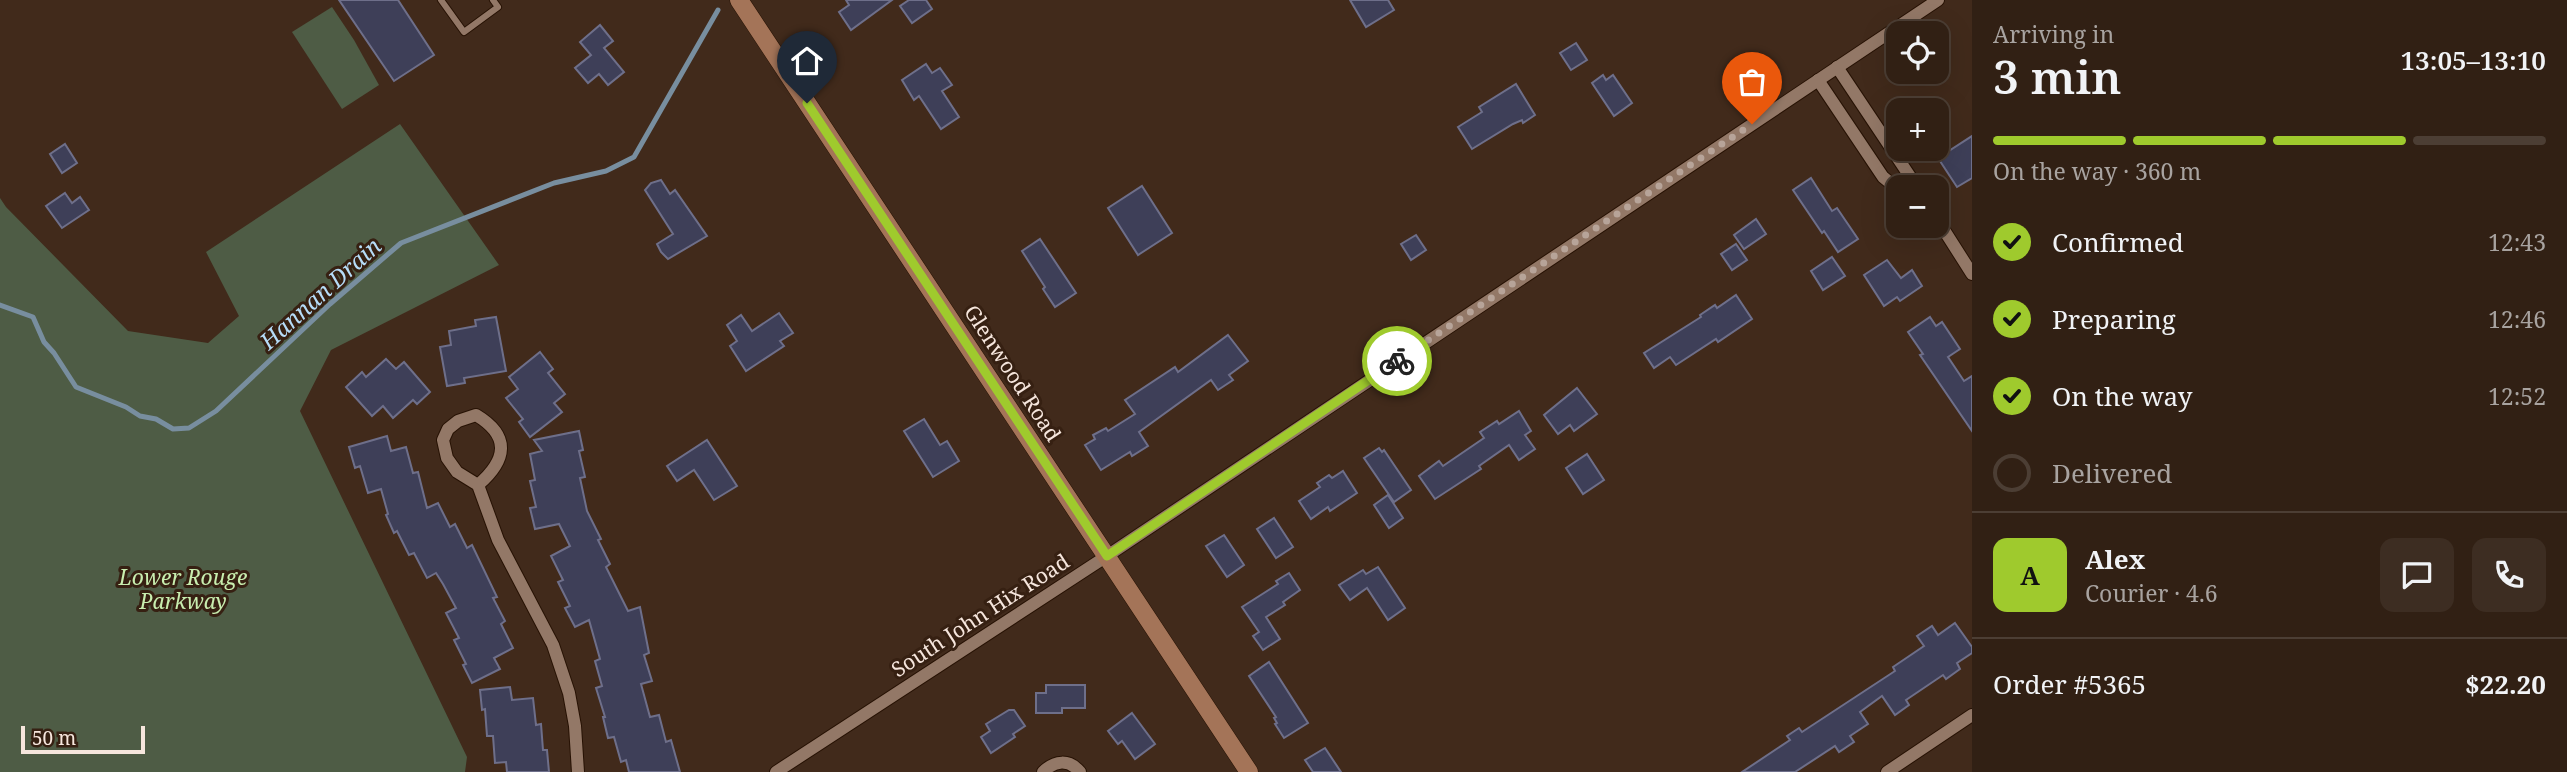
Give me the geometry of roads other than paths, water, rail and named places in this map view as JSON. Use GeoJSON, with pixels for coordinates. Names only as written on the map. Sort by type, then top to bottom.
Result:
{"type":"FeatureCollection","features":[{"type":"Feature","properties":{"kind":"street","name":"Glenwood Road"},"geometry":{"type":"LineString","coordinates":[[739,0],[1249,772]]}},
{"type":"Feature","properties":{"kind":"street","name":"South John Hix Road"},"geometry":{"type":"LineString","coordinates":[[776,772],[1107,556],[1938,0]]}},
{"type":"Feature","properties":{"kind":"street"},"geometry":{"type":"LineString","coordinates":[[1837,67],[1909,175]]}},
{"type":"Feature","properties":{"kind":"street"},"geometry":{"type":"LineString","coordinates":[[1818,80],[1886,179]]}},
{"type":"Feature","properties":{"kind":"street"},"geometry":{"type":"LineString","coordinates":[[1949,238],[1972,274]]}},
{"type":"Feature","properties":{"kind":"street"},"geometry":{"type":"LineString","coordinates":[[478,485],[499,463],[501,448],[498,433],[488,422],[476,415],[458,421],[448,429],[443,440],[447,458],[457,472],[478,485],[498,540],[544,624],[562,669],[575,726],[578,772]]}},
{"type":"Feature","properties":{"kind":"street"},"geometry":{"type":"LineString","coordinates":[[1887,772],[1972,715]]}},
{"type":"Feature","properties":{"kind":"street"},"geometry":{"type":"LineString","coordinates":[[1043,772],[1062,761],[1072,764],[1080,772]]}},
{"type":"Feature","properties":{"kind":"lane"},"geometry":{"type":"LineString","coordinates":[[442,0],[464,32],[498,7],[493,0]]}},
{"type":"Feature","properties":{"kind":"waterway","name":"Hannan Drain"},"geometry":{"type":"LineString","coordinates":[[0,305],[33,317],[44,342],[76,387],[126,407],[140,416],[156,419],[173,429],[189,428],[216,411],[330,304],[401,243],[554,183],[606,171],[634,157],[718,10]]}},
{"type":"Feature","properties":{"kind":"park label","name":"Lower Rouge Parkway"},"geometry":{"type":"Point","coordinates":[183,589]}}]}
